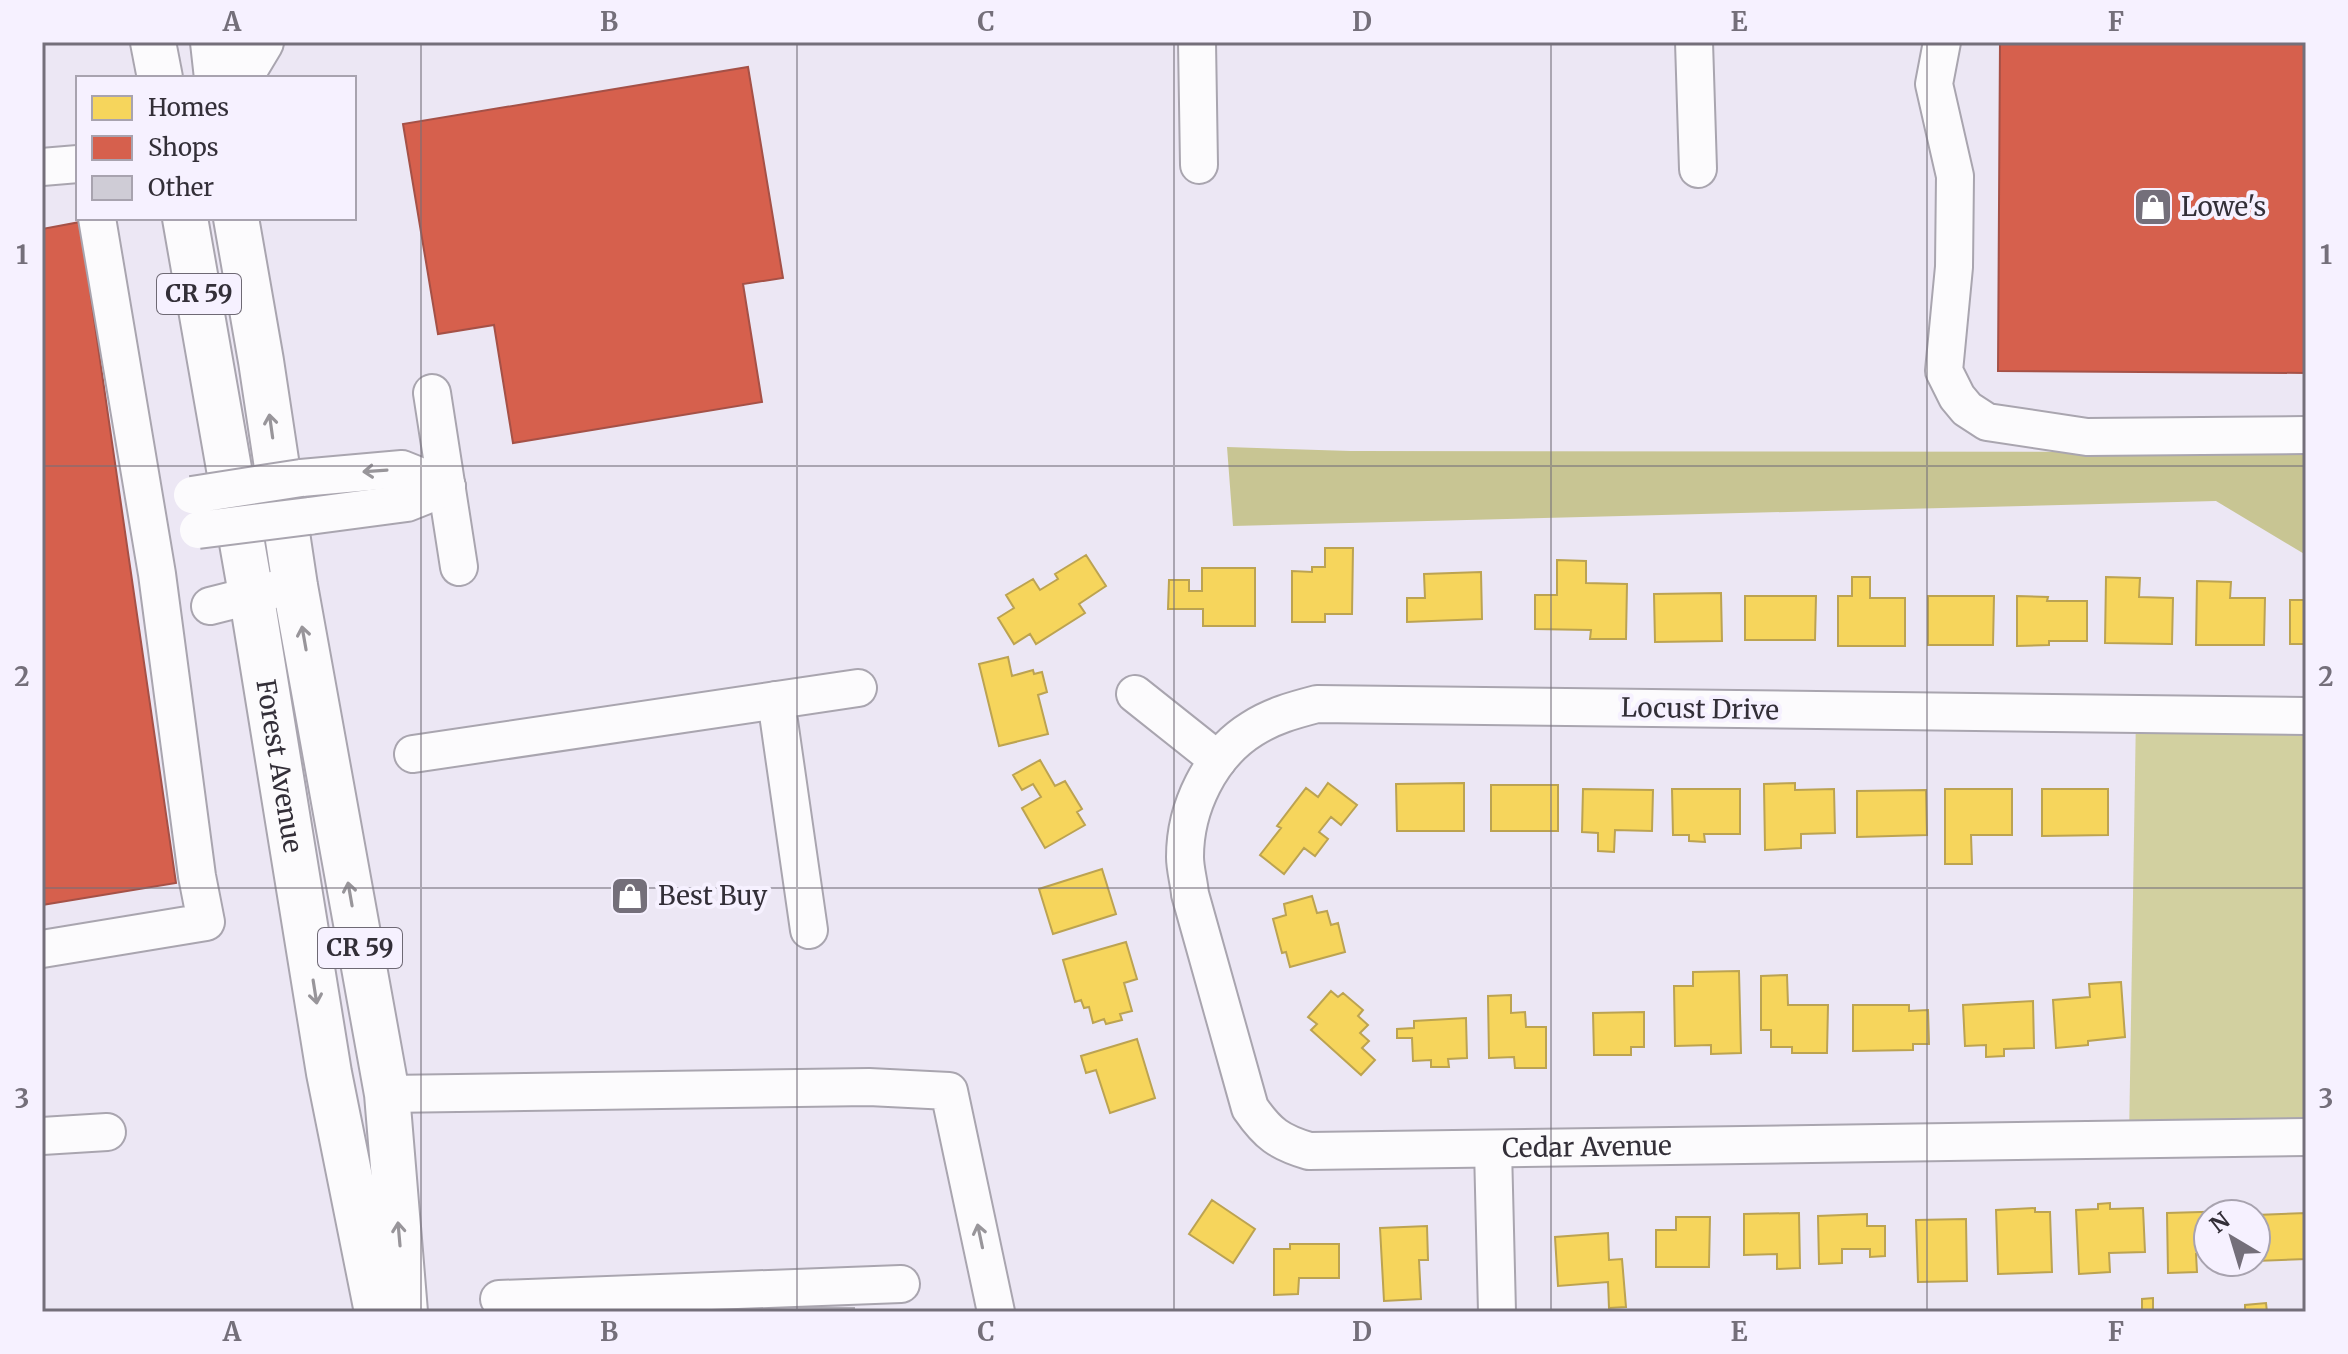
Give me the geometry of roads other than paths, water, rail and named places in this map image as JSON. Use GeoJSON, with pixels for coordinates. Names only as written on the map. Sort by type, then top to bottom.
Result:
{"type":"FeatureCollection","features":[{"type":"Feature","properties":{"kind":"main road"},"geometry":{"type":"LineString","coordinates":[[153,42],[160,76]]}},
{"type":"Feature","properties":{"kind":"main road"},"geometry":{"type":"LineString","coordinates":[[213,42],[217,76]]}},
{"type":"Feature","properties":{"kind":"main road"},"geometry":{"type":"LineString","coordinates":[[244,76],[261,42]]}},
{"type":"Feature","properties":{"kind":"main road","name":"Forest Avenue"},"geometry":{"type":"LineString","coordinates":[[185,220],[251,594],[329,1073],[377,1312]]}},
{"type":"Feature","properties":{"kind":"main road","name":"Forest Avenue"},"geometry":{"type":"LineString","coordinates":[[236,220],[295,586],[387,1094],[405,1312]]}},
{"type":"Feature","properties":{"kind":"street"},"geometry":{"type":"LineString","coordinates":[[1197,42],[1199,165]]}},
{"type":"Feature","properties":{"kind":"street"},"geometry":{"type":"LineString","coordinates":[[1694,42],[1698,169]]}},
{"type":"Feature","properties":{"kind":"street"},"geometry":{"type":"LineString","coordinates":[[1942,42],[1934,84],[1955,176],[1954,267],[1944,371],[1967,409],[1987,422],[2087,437],[2306,435]]}},
{"type":"Feature","properties":{"kind":"street"},"geometry":{"type":"LineString","coordinates":[[42,167],[76,164]]}},
{"type":"Feature","properties":{"kind":"street"},"geometry":{"type":"LineString","coordinates":[[42,949],[206,922],[151,537],[97,220]]}},
{"type":"Feature","properties":{"kind":"street"},"geometry":{"type":"LineString","coordinates":[[432,393],[459,567]]}},
{"type":"Feature","properties":{"kind":"street"},"geometry":{"type":"LineString","coordinates":[[145,500],[301,478],[402,469],[447,487]]}},
{"type":"Feature","properties":{"kind":"street"},"geometry":{"type":"LineString","coordinates":[[151,537],[407,503],[447,487]]}},
{"type":"Feature","properties":{"kind":"street"},"geometry":{"type":"LineString","coordinates":[[210,606],[295,586]]}},
{"type":"Feature","properties":{"kind":"street"},"geometry":{"type":"LineString","coordinates":[[413,754],[858,688]]}},
{"type":"Feature","properties":{"kind":"street"},"geometry":{"type":"LineString","coordinates":[[1135,694],[1218,760]]}},
{"type":"Feature","properties":{"kind":"street"},"geometry":{"type":"LineString","coordinates":[[776,700],[809,930]]}},
{"type":"Feature","properties":{"kind":"street","name":"Locust Drive"},"geometry":{"type":"LineString","coordinates":[[1218,760],[1251,729],[1283,713],[1317,704],[2306,716]]}},
{"type":"Feature","properties":{"kind":"street","name":"Cedar Avenue"},"geometry":{"type":"LineString","coordinates":[[1218,760],[1200,789],[1188,821],[1185,858],[1190,894],[1250,1108],[1265,1129],[1284,1143],[1309,1151],[2306,1137]]}},
{"type":"Feature","properties":{"kind":"street"},"geometry":{"type":"LineString","coordinates":[[387,1094],[869,1087],[949,1091],[996,1312]]}},
{"type":"Feature","properties":{"kind":"street"},"geometry":{"type":"LineString","coordinates":[[42,1136],[107,1132]]}},
{"type":"Feature","properties":{"kind":"street"},"geometry":{"type":"LineString","coordinates":[[1493,1149],[1497,1312]]}},
{"type":"Feature","properties":{"kind":"street"},"geometry":{"type":"LineString","coordinates":[[499,1299],[901,1284]]}},
{"type":"Feature","properties":{"kind":"place","name":"Lowe's"},"geometry":{"type":"Point","coordinates":[2153,207]}},
{"type":"Feature","properties":{"kind":"place","name":"Best Buy"},"geometry":{"type":"Point","coordinates":[630,896]}}]}
